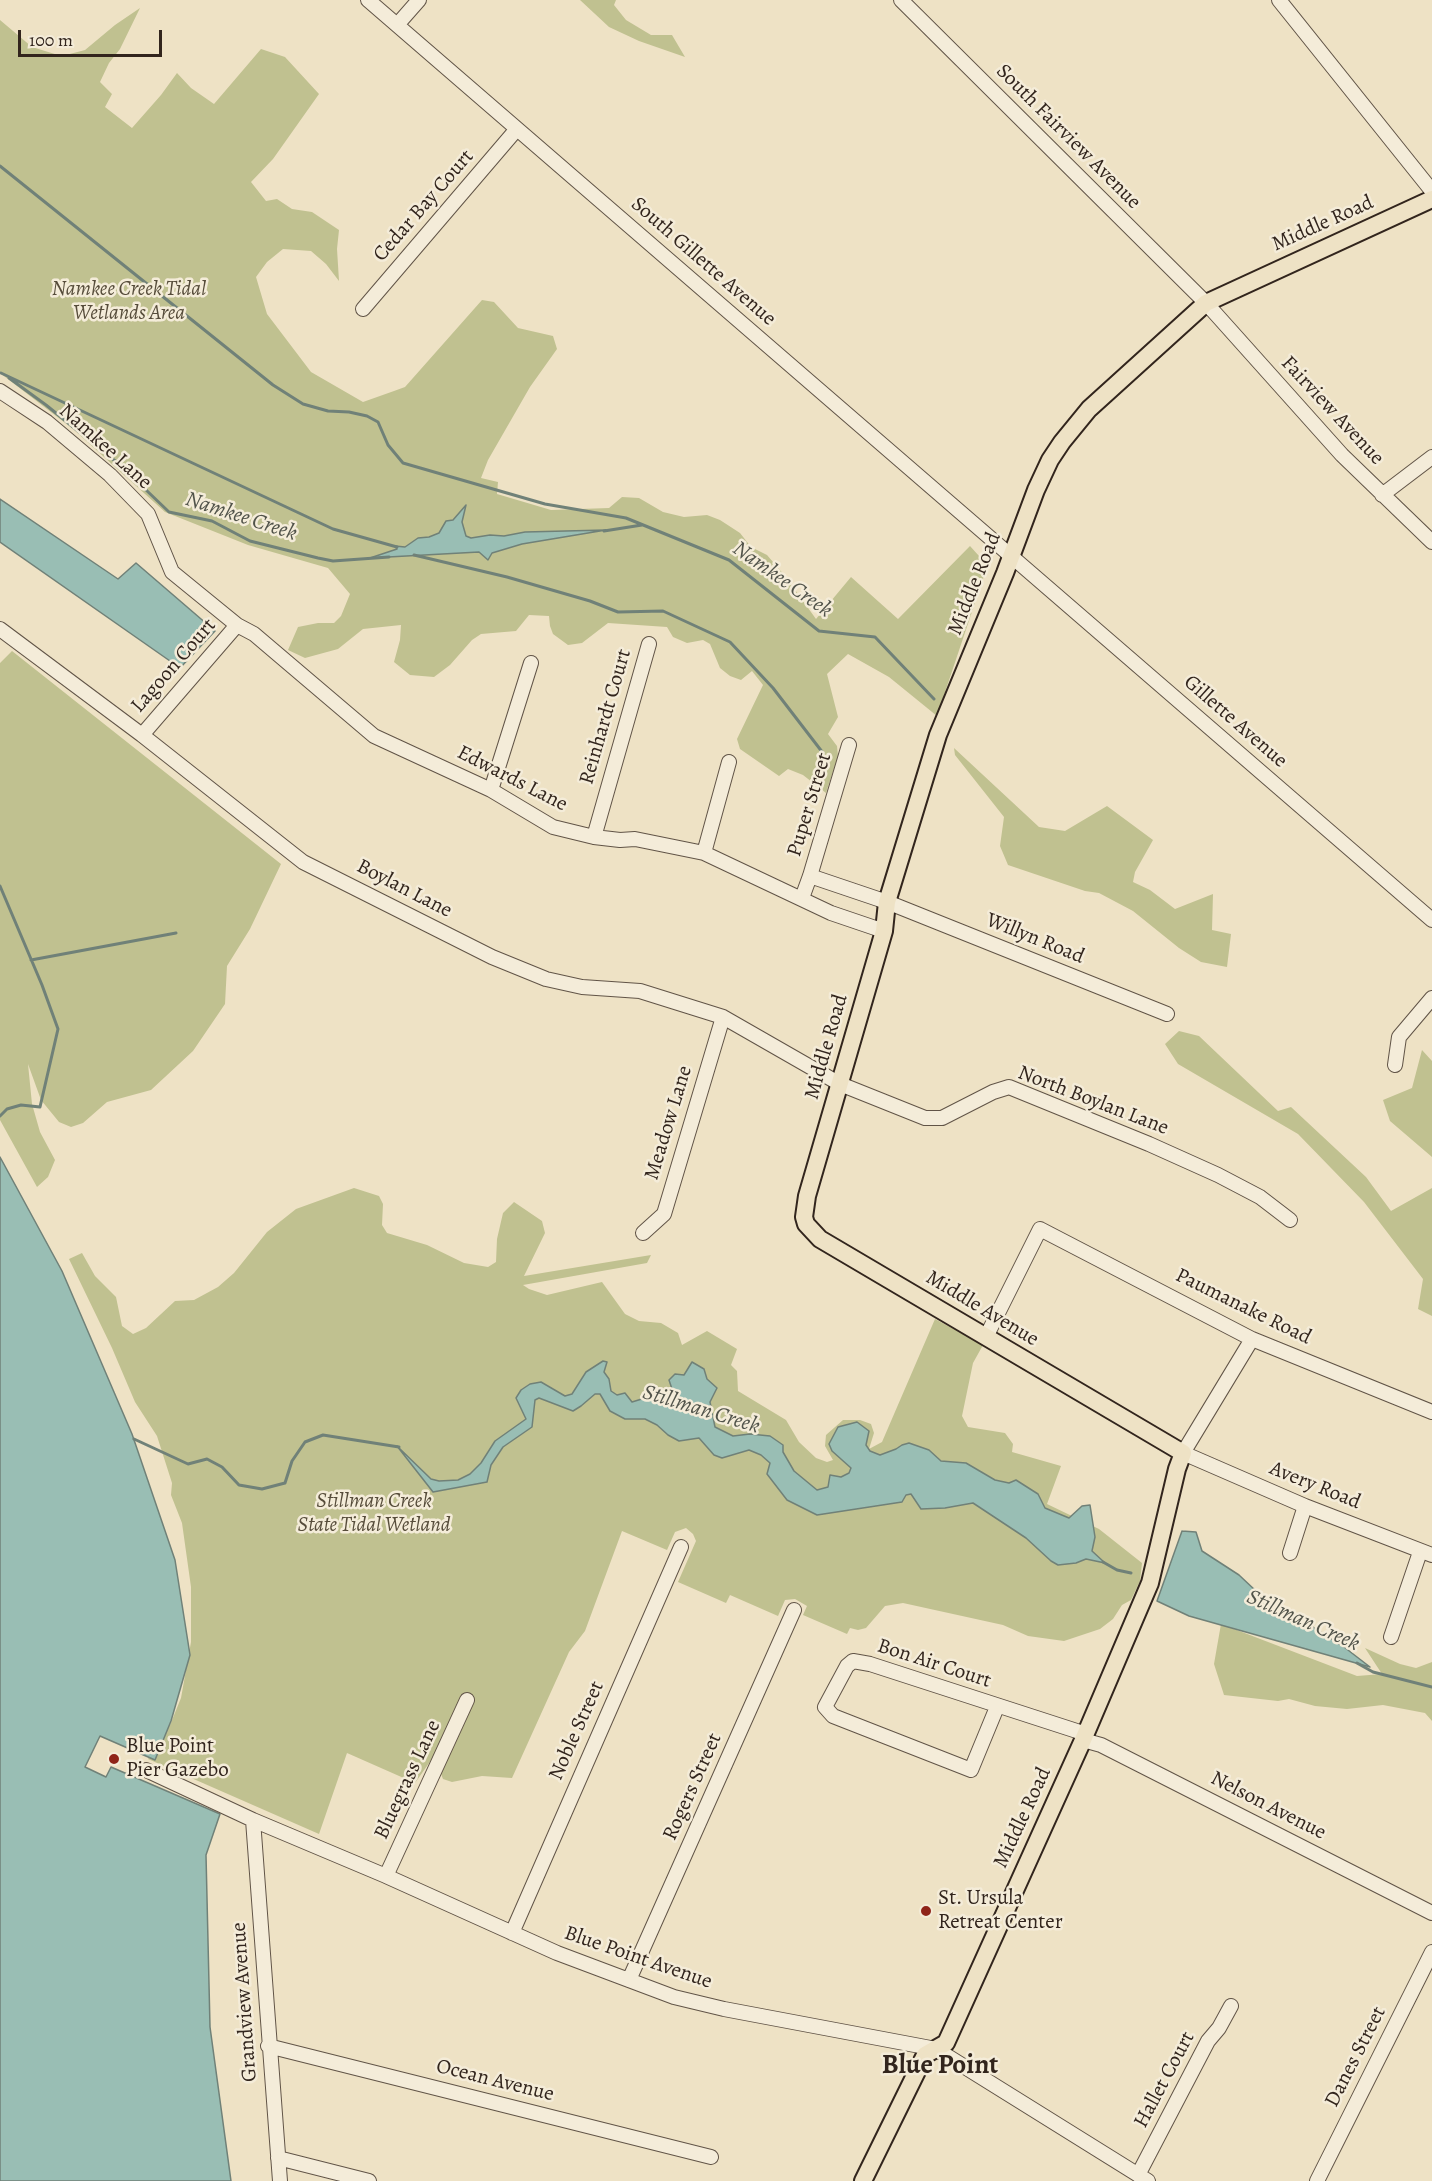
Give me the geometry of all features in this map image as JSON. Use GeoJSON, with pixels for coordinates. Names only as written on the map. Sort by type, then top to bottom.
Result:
{"type":"FeatureCollection","features":[{"type":"Feature","properties":{"kind":"main road","name":"Middle Road"},"geometry":{"type":"LineString","coordinates":[[813,1176],[884,931],[887,902],[938,735],[1050,460],[1089,410],[1206,303],[1432,199]]}},
{"type":"Feature","properties":{"kind":"main road","name":"Middle Avenue"},"geometry":{"type":"LineString","coordinates":[[813,1176],[804,1216],[811,1231],[820,1239],[1183,1453]]}},
{"type":"Feature","properties":{"kind":"main road","name":"Middle Road"},"geometry":{"type":"LineString","coordinates":[[863,2181],[926,2055],[946,2043],[1085,1737],[1150,1583],[1177,1469],[1183,1453]]}},
{"type":"Feature","properties":{"kind":"street","name":"South Gillette Avenue"},"geometry":{"type":"LineString","coordinates":[[368,0],[1011,556]]}},
{"type":"Feature","properties":{"kind":"street"},"geometry":{"type":"LineString","coordinates":[[397,25],[418,0]]}},
{"type":"Feature","properties":{"kind":"street","name":"South Fairview Avenue"},"geometry":{"type":"LineString","coordinates":[[901,0],[1206,303]]}},
{"type":"Feature","properties":{"kind":"street"},"geometry":{"type":"LineString","coordinates":[[1279,0],[1432,191]]}},
{"type":"Feature","properties":{"kind":"street","name":"Cedar Bay Court"},"geometry":{"type":"LineString","coordinates":[[363,309],[516,130]]}},
{"type":"Feature","properties":{"kind":"street","name":"Fairview Avenue"},"geometry":{"type":"LineString","coordinates":[[1206,303],[1342,455],[1432,542]]}},
{"type":"Feature","properties":{"kind":"street","name":"Namkee Lane"},"geometry":{"type":"LineString","coordinates":[[0,391],[47,422],[110,475],[148,514],[172,572],[237,625]]}},
{"type":"Feature","properties":{"kind":"street"},"geometry":{"type":"LineString","coordinates":[[1382,495],[1432,457]]}},
{"type":"Feature","properties":{"kind":"street","name":"Gillette Avenue"},"geometry":{"type":"LineString","coordinates":[[1011,556],[1432,920]]}},
{"type":"Feature","properties":{"kind":"street","name":"Lagoon Court"},"geometry":{"type":"LineString","coordinates":[[142,735],[237,625]]}},
{"type":"Feature","properties":{"kind":"street","name":"Edwards Lane"},"geometry":{"type":"LineString","coordinates":[[237,625],[254,634],[375,736],[491,790],[554,827],[594,837],[635,839],[704,853],[831,913],[884,931]]}},
{"type":"Feature","properties":{"kind":"street","name":"Boylan Lane"},"geometry":{"type":"LineString","coordinates":[[0,629],[142,735],[303,862],[492,957],[546,979],[582,987],[640,991],[723,1017],[840,1084]]}},
{"type":"Feature","properties":{"kind":"street","name":"Reinhardt Court"},"geometry":{"type":"LineString","coordinates":[[594,837],[649,644]]}},
{"type":"Feature","properties":{"kind":"street"},"geometry":{"type":"LineString","coordinates":[[491,790],[531,663]]}},
{"type":"Feature","properties":{"kind":"street","name":"Puper Street"},"geometry":{"type":"LineString","coordinates":[[810,876],[849,745]]}},
{"type":"Feature","properties":{"kind":"street"},"geometry":{"type":"LineString","coordinates":[[704,853],[729,762]]}},
{"type":"Feature","properties":{"kind":"street"},"geometry":{"type":"LineString","coordinates":[[802,898],[810,876]]}},
{"type":"Feature","properties":{"kind":"street","name":"Willyn Road"},"geometry":{"type":"LineString","coordinates":[[810,876],[887,902],[1167,1014]]}},
{"type":"Feature","properties":{"kind":"street"},"geometry":{"type":"LineString","coordinates":[[1395,1065],[1399,1036],[1432,998]]}},
{"type":"Feature","properties":{"kind":"street","name":"Meadow Lane"},"geometry":{"type":"LineString","coordinates":[[643,1233],[664,1214],[723,1017]]}},
{"type":"Feature","properties":{"kind":"street","name":"North Boylan Lane"},"geometry":{"type":"LineString","coordinates":[[840,1084],[926,1118],[942,1118],[993,1092],[1009,1087],[1218,1175],[1260,1197],[1290,1220]]}},
{"type":"Feature","properties":{"kind":"street","name":"Paumanake Road"},"geometry":{"type":"LineString","coordinates":[[986,1337],[1040,1229],[1252,1339],[1432,1412]]}},
{"type":"Feature","properties":{"kind":"street"},"geometry":{"type":"LineString","coordinates":[[1183,1453],[1252,1339]]}},
{"type":"Feature","properties":{"kind":"street","name":"Avery Road"},"geometry":{"type":"LineString","coordinates":[[1183,1453],[1305,1506],[1426,1553]]}},
{"type":"Feature","properties":{"kind":"street"},"geometry":{"type":"LineString","coordinates":[[1290,1553],[1305,1506]]}},
{"type":"Feature","properties":{"kind":"street","name":"Noble Street"},"geometry":{"type":"LineString","coordinates":[[512,1933],[681,1547]]}},
{"type":"Feature","properties":{"kind":"street"},"geometry":{"type":"LineString","coordinates":[[1391,1638],[1426,1553]]}},
{"type":"Feature","properties":{"kind":"street","name":"Rogers Street"},"geometry":{"type":"LineString","coordinates":[[629,1980],[794,1610]]}},
{"type":"Feature","properties":{"kind":"street","name":"Bon Air Court"},"geometry":{"type":"LineString","coordinates":[[853,1661],[870,1664],[997,1707],[971,1770],[833,1716],[825,1707],[847,1666],[853,1661]]}},
{"type":"Feature","properties":{"kind":"street","name":"Bluegrass Lane"},"geometry":{"type":"LineString","coordinates":[[386,1876],[467,1700]]}},
{"type":"Feature","properties":{"kind":"street","name":"Nelson Avenue"},"geometry":{"type":"LineString","coordinates":[[997,1707],[1085,1737],[1432,1913]]}},
{"type":"Feature","properties":{"kind":"street","name":"Blue Point Avenue"},"geometry":{"type":"LineString","coordinates":[[146,1770],[253,1820],[386,1876],[512,1933],[674,1997],[936,2049],[1143,2178]]}},
{"type":"Feature","properties":{"kind":"street","name":"Grandview Avenue"},"geometry":{"type":"LineString","coordinates":[[253,1820],[268,2046],[280,2181]]}},
{"type":"Feature","properties":{"kind":"street","name":"Danes Street"},"geometry":{"type":"LineString","coordinates":[[1317,2181],[1432,1952]]}},
{"type":"Feature","properties":{"kind":"street","name":"Hallet Court"},"geometry":{"type":"LineString","coordinates":[[1143,2178],[1208,2041],[1219,2028],[1231,2006]]}},
{"type":"Feature","properties":{"kind":"street","name":"Ocean Avenue"},"geometry":{"type":"LineString","coordinates":[[268,2046],[711,2157]]}},
{"type":"Feature","properties":{"kind":"street"},"geometry":{"type":"LineString","coordinates":[[278,2158],[369,2181]]}},
{"type":"Feature","properties":{"kind":"green space"},"geometry":{"type":"Polygon","coordinates":[[[580,0],[616,0],[614,5],[626,20],[651,35],[672,35],[685,57],[639,41],[609,27],[580,0]]]}},
{"type":"Feature","properties":{"kind":"green space","name":"Namkee Creek Tidal Wetlands Area"},"geometry":{"type":"Polygon","coordinates":[[[140,8],[120,49],[109,63],[100,82],[112,94],[105,107],[132,128],[177,73],[191,88],[214,104],[261,49],[285,57],[319,94],[273,159],[251,182],[266,201],[277,199],[292,209],[312,212],[339,230],[337,249],[339,281],[326,264],[311,251],[283,249],[267,262],[256,277],[267,314],[311,372],[363,402],[405,387],[482,300],[494,302],[518,328],[553,336],[557,349],[530,387],[488,460],[481,478],[498,482],[497,494],[551,510],[609,508],[622,497],[639,498],[663,512],[684,517],[707,515],[720,520],[740,533],[751,547],[767,555],[816,619],[851,577],[898,619],[970,546],[979,556],[984,576],[937,716],[889,677],[848,654],[827,674],[838,717],[828,734],[837,746],[838,756],[826,793],[803,775],[788,769],[779,776],[740,749],[737,739],[763,685],[752,671],[741,680],[730,676],[720,668],[710,644],[703,640],[687,643],[673,637],[667,627],[608,623],[582,643],[568,645],[553,634],[549,616],[529,615],[516,631],[481,634],[472,640],[450,665],[434,677],[410,675],[394,662],[400,640],[401,625],[363,629],[338,649],[305,658],[288,650],[298,627],[334,623],[341,616],[350,594],[328,568],[248,545],[165,512],[73,429],[0,373],[0,20],[32,47],[58,55],[66,55],[85,50],[140,8]]]}},
{"type":"Feature","properties":{"kind":"green space"},"geometry":{"type":"Polygon","coordinates":[[[12,651],[281,864],[250,929],[227,966],[225,1004],[193,1051],[151,1090],[107,1102],[83,1123],[71,1127],[59,1122],[41,1100],[28,1064],[32,1104],[40,1132],[55,1160],[48,1177],[37,1187],[0,1120],[0,663],[12,651]]]}},
{"type":"Feature","properties":{"kind":"green space"},"geometry":{"type":"Polygon","coordinates":[[[954,748],[1039,827],[1065,831],[1107,806],[1153,840],[1135,872],[1133,882],[1150,890],[1175,909],[1213,894],[1212,930],[1231,934],[1227,967],[1201,962],[1179,948],[1133,911],[1099,893],[1085,891],[1008,865],[1000,846],[1004,817],[955,755],[954,748]]]}},
{"type":"Feature","properties":{"kind":"green space"},"geometry":{"type":"Polygon","coordinates":[[[1179,1031],[1199,1036],[1278,1111],[1291,1107],[1366,1177],[1391,1211],[1432,1188],[1432,1316],[1418,1309],[1423,1279],[1364,1202],[1298,1134],[1178,1064],[1165,1044],[1179,1031]]]}},
{"type":"Feature","properties":{"kind":"green space"},"geometry":{"type":"Polygon","coordinates":[[[1422,1050],[1432,1061],[1432,1157],[1390,1121],[1383,1100],[1412,1088],[1422,1050]]]}},
{"type":"Feature","properties":{"kind":"green space","name":"Stillman Creek State Tidal Wetland"},"geometry":{"type":"Polygon","coordinates":[[[354,1188],[379,1196],[383,1204],[382,1225],[387,1233],[427,1245],[464,1263],[488,1267],[496,1262],[497,1239],[503,1213],[514,1202],[542,1221],[545,1233],[524,1276],[651,1255],[647,1263],[523,1285],[547,1295],[602,1282],[625,1314],[639,1321],[661,1323],[678,1333],[682,1345],[707,1331],[737,1349],[731,1365],[737,1371],[738,1391],[786,1420],[799,1442],[816,1458],[827,1462],[833,1460],[825,1446],[826,1435],[843,1420],[860,1420],[871,1424],[874,1433],[869,1449],[882,1442],[935,1319],[983,1345],[973,1363],[962,1416],[968,1427],[1005,1433],[1013,1444],[1012,1452],[1061,1466],[1047,1504],[1099,1529],[1142,1563],[1140,1581],[1131,1600],[1122,1605],[1113,1619],[1100,1629],[1064,1641],[1028,1636],[1003,1625],[903,1603],[885,1606],[866,1628],[858,1630],[850,1628],[847,1634],[803,1615],[807,1606],[795,1599],[785,1600],[778,1616],[730,1595],[726,1603],[678,1582],[696,1541],[693,1534],[686,1528],[675,1532],[667,1550],[622,1531],[585,1631],[569,1652],[512,1778],[482,1776],[452,1782],[443,1779],[434,1756],[415,1783],[347,1753],[319,1834],[148,1759],[170,1725],[181,1698],[191,1642],[191,1587],[182,1523],[171,1495],[172,1483],[157,1436],[135,1402],[69,1259],[82,1253],[95,1276],[116,1297],[122,1326],[133,1334],[146,1328],[175,1301],[194,1300],[218,1287],[234,1273],[267,1232],[296,1209],[354,1188]]]}},
{"type":"Feature","properties":{"kind":"green space"},"geometry":{"type":"Polygon","coordinates":[[[1221,1624],[1357,1676],[1382,1674],[1365,1648],[1400,1664],[1416,1668],[1432,1662],[1432,1721],[1425,1713],[1383,1705],[1347,1709],[1315,1706],[1289,1699],[1278,1701],[1224,1695],[1214,1664],[1221,1624]]]}},
{"type":"Feature","properties":{"kind":"water"},"geometry":{"type":"Polygon","coordinates":[[[0,499],[118,579],[136,563],[215,631],[180,668],[0,542],[0,499]]]}},
{"type":"Feature","properties":{"kind":"water"},"geometry":{"type":"Polygon","coordinates":[[[466,505],[462,522],[466,536],[471,538],[525,532],[606,530],[522,544],[492,553],[488,560],[479,552],[370,558],[397,549],[395,546],[405,547],[418,538],[439,533],[446,521],[453,520],[466,505]]]}},
{"type":"Feature","properties":{"kind":"water"},"geometry":{"type":"Polygon","coordinates":[[[0,1157],[62,1271],[132,1434],[175,1560],[190,1655],[171,1721],[155,1760],[100,1736],[85,1767],[106,1777],[111,1767],[220,1814],[206,1855],[210,2027],[231,2181],[0,2181],[0,1157]]]}},
{"type":"Feature","properties":{"kind":"water"},"geometry":{"type":"Polygon","coordinates":[[[603,1361],[607,1362],[604,1372],[609,1379],[611,1391],[617,1395],[625,1393],[632,1402],[658,1394],[670,1398],[673,1392],[669,1380],[675,1374],[684,1375],[692,1362],[704,1369],[707,1379],[717,1388],[710,1402],[715,1427],[733,1436],[750,1434],[770,1436],[783,1445],[783,1452],[794,1471],[817,1490],[828,1487],[830,1475],[841,1477],[849,1473],[851,1468],[832,1451],[829,1444],[838,1427],[857,1422],[869,1431],[866,1445],[870,1451],[880,1455],[909,1443],[929,1450],[941,1461],[966,1463],[995,1480],[1009,1483],[1016,1480],[1038,1494],[1045,1508],[1069,1518],[1082,1506],[1090,1505],[1095,1537],[1092,1551],[1105,1563],[1086,1559],[1076,1563],[1058,1565],[1026,1538],[973,1503],[921,1509],[911,1494],[906,1495],[902,1502],[817,1515],[787,1500],[767,1474],[770,1463],[761,1455],[749,1450],[722,1458],[714,1455],[699,1438],[679,1441],[645,1419],[625,1419],[610,1411],[600,1394],[595,1394],[573,1411],[539,1398],[535,1400],[532,1427],[503,1447],[491,1465],[487,1482],[433,1492],[397,1446],[431,1479],[458,1480],[470,1474],[481,1463],[495,1441],[526,1419],[516,1398],[521,1390],[530,1384],[541,1382],[565,1396],[572,1394],[586,1372],[603,1361]]]}},
{"type":"Feature","properties":{"kind":"water"},"geometry":{"type":"Polygon","coordinates":[[[1182,1531],[1196,1532],[1202,1551],[1239,1575],[1256,1591],[1344,1647],[1370,1667],[1189,1616],[1157,1601],[1182,1531]]]}},
{"type":"Feature","properties":{"kind":"waterway"},"geometry":{"type":"LineString","coordinates":[[0,166],[273,385],[303,404],[328,411],[367,416],[378,422],[388,445],[403,463],[545,504],[626,518],[729,560],[819,631],[875,637],[934,699]]}},
{"type":"Feature","properties":{"kind":"waterway","name":"Namkee Creek"},"geometry":{"type":"LineString","coordinates":[[1,373],[333,529],[397,547]]}},
{"type":"Feature","properties":{"kind":"waterway","name":"Namkee Creek"},"geometry":{"type":"LineString","coordinates":[[9,378],[120,465],[169,512],[212,521],[250,541],[318,558],[333,561],[389,557]]}},
{"type":"Feature","properties":{"kind":"waterway","name":"Namkee Creek"},"geometry":{"type":"LineString","coordinates":[[604,531],[642,525]]}},
{"type":"Feature","properties":{"kind":"waterway","name":"Namkee Creek"},"geometry":{"type":"LineString","coordinates":[[414,555],[507,577],[590,601],[618,612],[663,611],[730,642],[773,688],[823,753]]}},
{"type":"Feature","properties":{"kind":"waterway"},"geometry":{"type":"LineString","coordinates":[[0,886],[58,1029],[40,1107],[21,1105],[7,1109],[0,1116]]}},
{"type":"Feature","properties":{"kind":"waterway"},"geometry":{"type":"LineString","coordinates":[[31,960],[176,933]]}},
{"type":"Feature","properties":{"kind":"waterway","name":"Stillman Creek"},"geometry":{"type":"LineString","coordinates":[[134,1439],[188,1464],[207,1459],[222,1467],[239,1485],[262,1489],[285,1483],[292,1461],[305,1442],[323,1435],[399,1447]]}},
{"type":"Feature","properties":{"kind":"waterway","name":"Stillman Creek"},"geometry":{"type":"LineString","coordinates":[[1103,1562],[1117,1570],[1131,1573]]}},
{"type":"Feature","properties":{"kind":"waterway","name":"Stillman Creek"},"geometry":{"type":"LineString","coordinates":[[1357,1663],[1373,1672],[1432,1687]]}},
{"type":"Feature","properties":{"kind":"place","name":"Blue Point Pier Gazebo"},"geometry":{"type":"Point","coordinates":[114,1759]}},
{"type":"Feature","properties":{"kind":"place","name":"St. Ursula Retreat Center"},"geometry":{"type":"Point","coordinates":[926,1911]}},
{"type":"Feature","properties":{"kind":"district","name":"Blue Point"},"geometry":{"type":"Point","coordinates":[940,2066]}}]}
